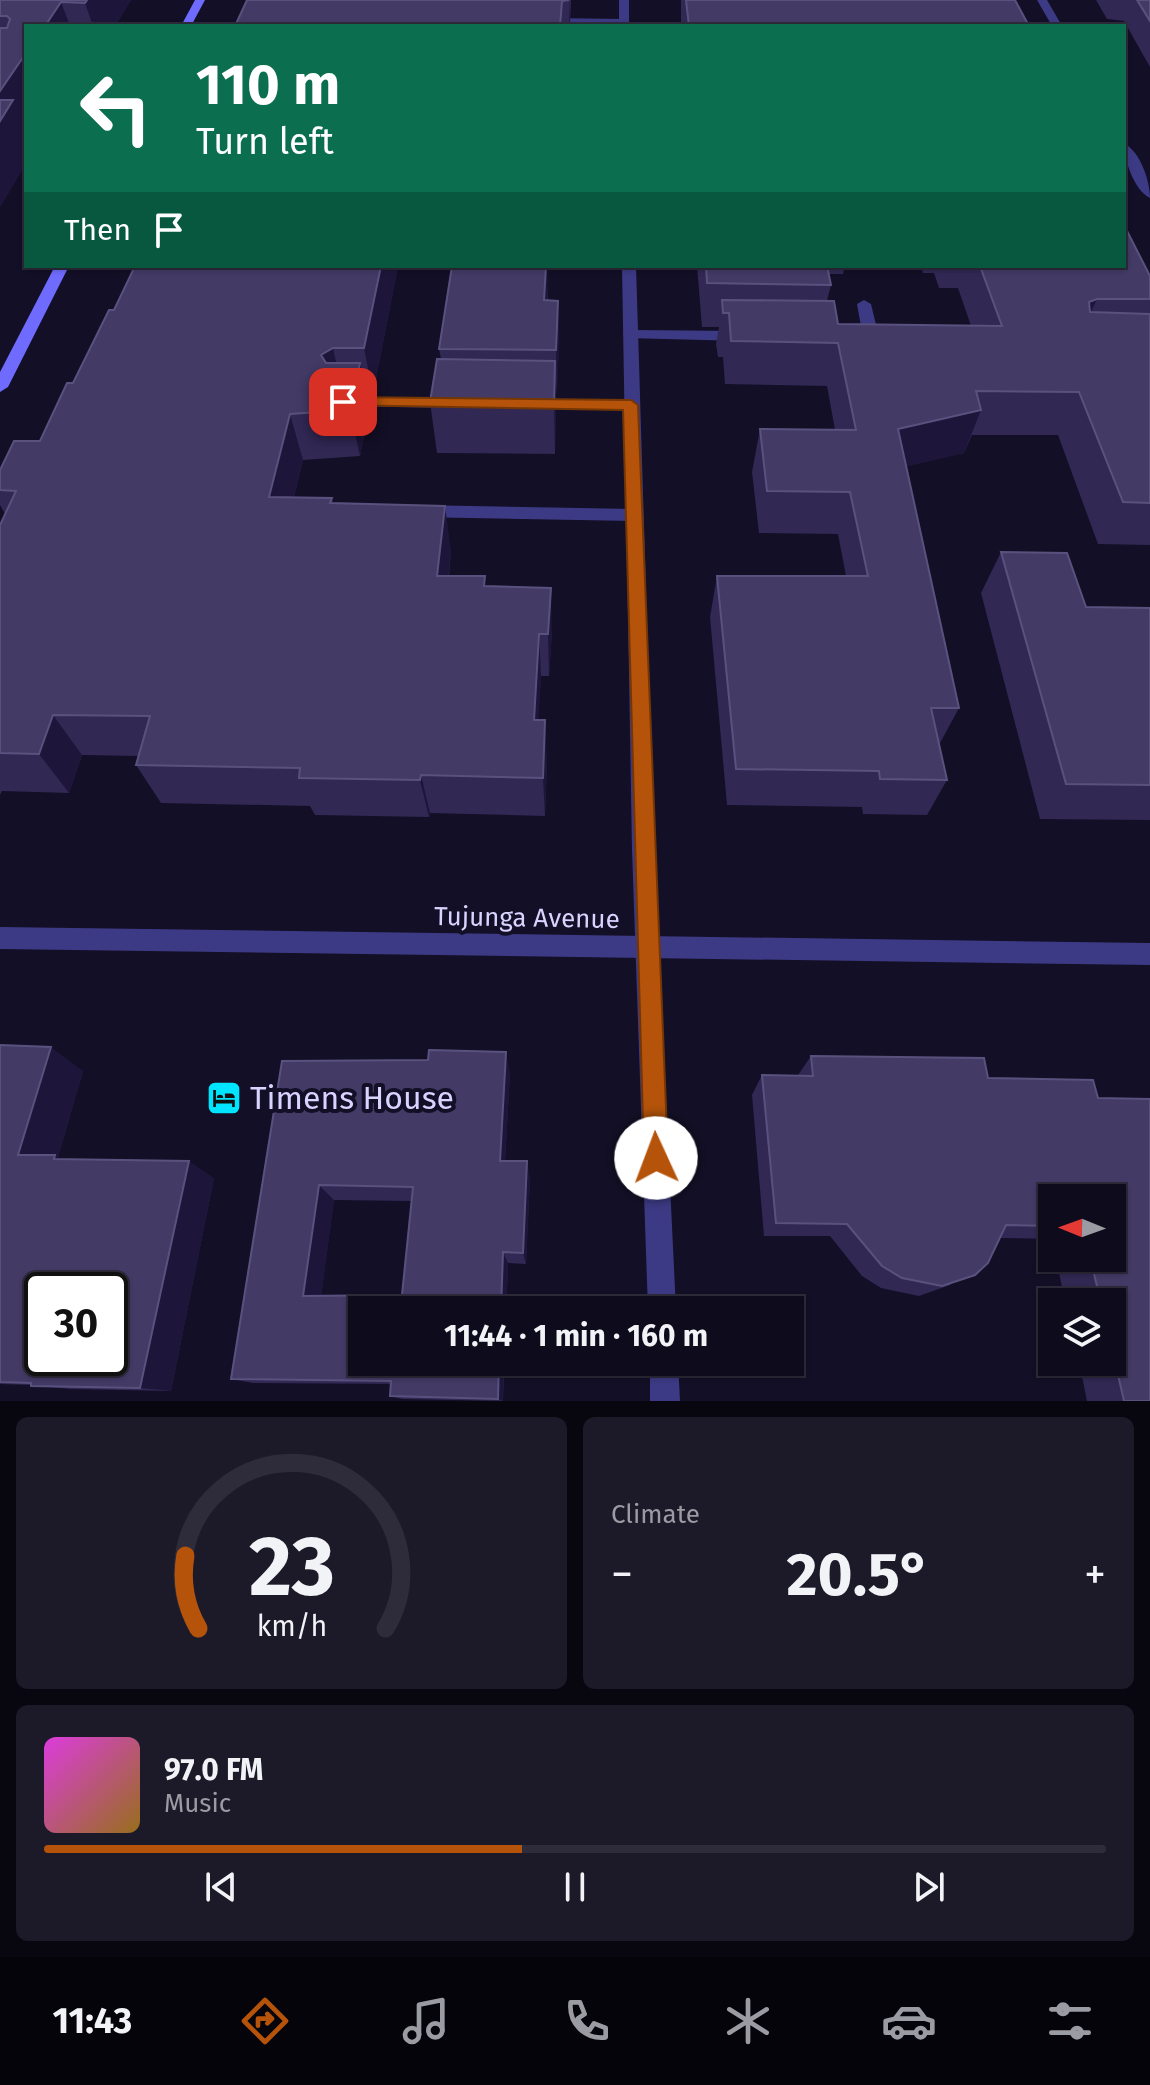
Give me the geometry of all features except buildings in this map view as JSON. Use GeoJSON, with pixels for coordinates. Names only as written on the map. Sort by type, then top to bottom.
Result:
{"type":"FeatureCollection","features":[{"type":"Feature","properties":{"kind":"main road"},"geometry":{"type":"LineString","coordinates":[[187,24],[200,0]]}},
{"type":"Feature","properties":{"kind":"main road"},"geometry":{"type":"LineString","coordinates":[[0,387],[61,268]]}},
{"type":"Feature","properties":{"kind":"street"},"geometry":{"type":"LineString","coordinates":[[531,21],[624,24],[624,0]]}},
{"type":"Feature","properties":{"kind":"street"},"geometry":{"type":"LineString","coordinates":[[1042,0],[1056,24]]}},
{"type":"Feature","properties":{"kind":"street"},"geometry":{"type":"LineString","coordinates":[[1126,151],[1150,194]]}},
{"type":"Feature","properties":{"kind":"street"},"geometry":{"type":"LineString","coordinates":[[629,268],[647,949],[661,1296]]}},
{"type":"Feature","properties":{"kind":"street"},"geometry":{"type":"LineString","coordinates":[[841,337],[871,337],[864,304]]}},
{"type":"Feature","properties":{"kind":"street"},"geometry":{"type":"LineString","coordinates":[[631,335],[765,336]]}},
{"type":"Feature","properties":{"kind":"street"},"geometry":{"type":"LineString","coordinates":[[343,402],[476,404]]}},
{"type":"Feature","properties":{"kind":"street"},"geometry":{"type":"LineString","coordinates":[[521,404],[631,405]]}},
{"type":"Feature","properties":{"kind":"street"},"geometry":{"type":"LineString","coordinates":[[399,511],[634,515]]}},
{"type":"Feature","properties":{"kind":"street","name":"Tujunga Avenue"},"geometry":{"type":"LineString","coordinates":[[0,938],[1150,954]]}},
{"type":"Feature","properties":{"kind":"street"},"geometry":{"type":"LineString","coordinates":[[664,1376],[665,1401]]}},
{"type":"Feature","properties":{"kind":"place","name":"Timens House"},"geometry":{"type":"Point","coordinates":[224,1098]}},
{"type":"Feature","properties":{"kind":"route"},"geometry":{"type":"LineString","coordinates":[[343,402],[631,405],[656,1158]]}}]}
